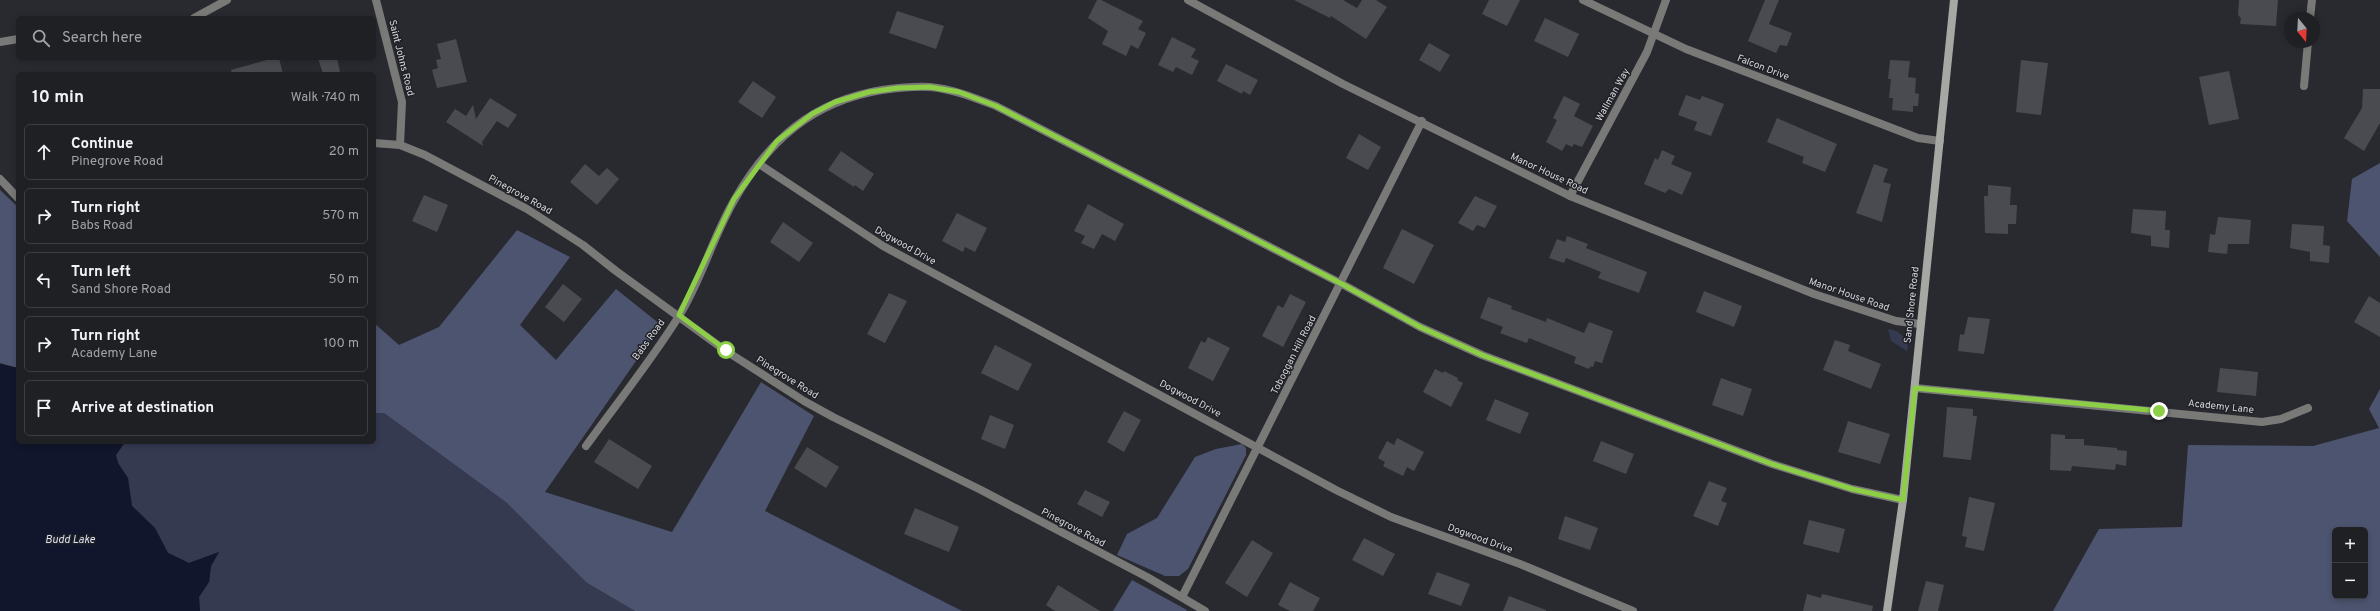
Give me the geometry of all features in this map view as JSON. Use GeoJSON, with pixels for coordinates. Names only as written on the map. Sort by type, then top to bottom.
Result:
{"type":"FeatureCollection","features":[{"type":"Feature","properties":{"kind":"street"},"geometry":{"type":"LineString","coordinates":[[198,16],[227,0]]}},
{"type":"Feature","properties":{"kind":"street","name":"Saint Johns Road"},"geometry":{"type":"LineString","coordinates":[[376,0],[402,102],[400,145]]}},
{"type":"Feature","properties":{"kind":"street","name":"Manor House Road"},"geometry":{"type":"LineString","coordinates":[[1188,0],[1301,62],[1570,196],[1814,294],[1896,322],[1920,324]]}},
{"type":"Feature","properties":{"kind":"street","name":"Falcon Drive"},"geometry":{"type":"LineString","coordinates":[[1584,0],[1655,34],[1746,72],[1918,138],[1940,141]]}},
{"type":"Feature","properties":{"kind":"street","name":"Wallman Way"},"geometry":{"type":"LineString","coordinates":[[1570,196],[1655,34],[1666,0]]}},
{"type":"Feature","properties":{"kind":"street","name":"Sand Shore Road"},"geometry":{"type":"LineString","coordinates":[[1887,611],[1903,500],[1954,0]]}},
{"type":"Feature","properties":{"kind":"street"},"geometry":{"type":"LineString","coordinates":[[2311,12],[2312,0]]}},
{"type":"Feature","properties":{"kind":"street"},"geometry":{"type":"LineString","coordinates":[[0,42],[16,39]]}},
{"type":"Feature","properties":{"kind":"street"},"geometry":{"type":"LineString","coordinates":[[2304,86],[2307,48]]}},
{"type":"Feature","properties":{"kind":"street","name":"Babs Road"},"geometry":{"type":"LineString","coordinates":[[586,446],[679,315],[734,199],[759,164],[785,134],[812,114],[835,102],[869,92],[898,88],[930,87],[959,92],[996,106],[1342,284],[1420,327],[1541,379],[1772,464],[1852,489],[1903,500]]}},
{"type":"Feature","properties":{"kind":"street","name":"Toboggan Hill Road"},"geometry":{"type":"LineString","coordinates":[[1182,596],[1342,284],[1422,121]]}},
{"type":"Feature","properties":{"kind":"street","name":"Pinegrove Road"},"geometry":{"type":"LineString","coordinates":[[376,143],[400,145],[443,164],[559,228],[726,350],[833,418],[981,490],[1182,596],[1205,611]]}},
{"type":"Feature","properties":{"kind":"street","name":"Dogwood Drive"},"geometry":{"type":"LineString","coordinates":[[759,164],[883,246],[1259,447],[1336,490],[1391,517],[1520,564],[1633,611]]}},
{"type":"Feature","properties":{"kind":"street"},"geometry":{"type":"LineString","coordinates":[[0,180],[16,196]]}},
{"type":"Feature","properties":{"kind":"street","name":"Academy Lane"},"geometry":{"type":"LineString","coordinates":[[1915,388],[2262,422],[2281,419],[2308,408]]}},
{"type":"Feature","properties":{"kind":"shaded area"},"geometry":{"type":"Polygon","coordinates":[[[2380,163],[2380,257],[2347,221],[2352,179],[2380,163]]]}},
{"type":"Feature","properties":{"kind":"shaded area"},"geometry":{"type":"Polygon","coordinates":[[[0,190],[16,205],[16,367],[0,363],[0,190]]]}},
{"type":"Feature","properties":{"kind":"shaded area"},"geometry":{"type":"Polygon","coordinates":[[[517,230],[570,257],[520,325],[556,360],[616,289],[661,325],[545,492],[672,532],[761,382],[814,416],[765,511],[962,611],[635,611],[587,583],[507,503],[384,413],[376,413],[376,325],[399,345],[439,327],[517,230]]]}},
{"type":"Feature","properties":{"kind":"shaded area"},"geometry":{"type":"Polygon","coordinates":[[[1888,329],[1896,331],[1903,336],[1907,343],[1907,351],[1891,341],[1888,329]]]}},
{"type":"Feature","properties":{"kind":"shaded area"},"geometry":{"type":"Polygon","coordinates":[[[2380,389],[2380,611],[2053,611],[2099,529],[2182,527],[2188,445],[2313,446],[2379,428],[2369,409],[2380,389]]]}},
{"type":"Feature","properties":{"kind":"shaded area"},"geometry":{"type":"Polygon","coordinates":[[[376,413],[384,413],[507,503],[587,583],[635,611],[200,611],[199,597],[209,582],[211,566],[219,552],[189,563],[168,553],[155,528],[132,506],[128,478],[118,463],[116,455],[124,444],[376,444],[376,413]]]}},
{"type":"Feature","properties":{"kind":"shaded area"},"geometry":{"type":"Polygon","coordinates":[[[1242,444],[1246,448],[1246,455],[1188,569],[1179,576],[1165,576],[1117,555],[1127,534],[1157,518],[1195,457],[1216,449],[1242,444]]]}},
{"type":"Feature","properties":{"kind":"shaded area"},"geometry":{"type":"Polygon","coordinates":[[[1132,580],[1187,610],[1113,611],[1132,580]]]}},
{"type":"Feature","properties":{"kind":"water","name":"Budd Lake"},"geometry":{"type":"Polygon","coordinates":[[[0,364],[16,368],[16,444],[124,444],[116,455],[118,463],[128,478],[132,506],[155,528],[168,553],[189,563],[219,552],[211,566],[209,582],[199,597],[200,611],[0,611],[0,364]]]}},
{"type":"Feature","properties":{"kind":"building"},"geometry":{"type":"Polygon","coordinates":[[[1097,0],[1101,0],[1143,21],[1138,29],[1146,33],[1138,49],[1131,45],[1126,56],[1102,44],[1108,31],[1088,18],[1097,0]]]}},
{"type":"Feature","properties":{"kind":"building"},"geometry":{"type":"Polygon","coordinates":[[[1294,0],[1343,0],[1357,8],[1362,0],[1376,0],[1387,7],[1366,39],[1331,16],[1330,18],[1294,0]]]}},
{"type":"Feature","properties":{"kind":"building"},"geometry":{"type":"Polygon","coordinates":[[[1489,0],[1520,0],[1507,26],[1482,14],[1489,0]]]}},
{"type":"Feature","properties":{"kind":"building"},"geometry":{"type":"Polygon","coordinates":[[[1765,0],[1779,0],[1769,24],[1792,33],[1787,46],[1780,45],[1776,53],[1748,41],[1765,0]]]}},
{"type":"Feature","properties":{"kind":"building"},"geometry":{"type":"Polygon","coordinates":[[[2239,0],[2278,0],[2276,26],[2240,24],[2241,18],[2238,15],[2239,0]]]}},
{"type":"Feature","properties":{"kind":"building"},"geometry":{"type":"Polygon","coordinates":[[[897,11],[944,26],[936,49],[889,33],[897,11]]]}},
{"type":"Feature","properties":{"kind":"building"},"geometry":{"type":"Polygon","coordinates":[[[1545,18],[1579,34],[1568,57],[1534,41],[1545,18]]]}},
{"type":"Feature","properties":{"kind":"building"},"geometry":{"type":"Polygon","coordinates":[[[1172,37],[1196,49],[1191,57],[1199,61],[1192,75],[1176,67],[1173,72],[1158,65],[1172,37]]]}},
{"type":"Feature","properties":{"kind":"building"},"geometry":{"type":"Polygon","coordinates":[[[456,39],[467,82],[437,88],[432,70],[438,68],[436,60],[441,59],[437,44],[456,39]]]}},
{"type":"Feature","properties":{"kind":"building"},"geometry":{"type":"Polygon","coordinates":[[[1429,43],[1450,55],[1440,72],[1419,60],[1429,43]]]}},
{"type":"Feature","properties":{"kind":"building"},"geometry":{"type":"Polygon","coordinates":[[[267,60],[280,60],[282,72],[232,72],[231,70],[267,60]]]}},
{"type":"Feature","properties":{"kind":"building"},"geometry":{"type":"Polygon","coordinates":[[[319,60],[337,60],[340,72],[322,72],[319,60]]]}},
{"type":"Feature","properties":{"kind":"building"},"geometry":{"type":"Polygon","coordinates":[[[1890,60],[1910,61],[1908,77],[1916,78],[1915,93],[1919,94],[1918,106],[1913,106],[1913,112],[1892,110],[1893,98],[1889,98],[1891,79],[1888,79],[1890,60]]]}},
{"type":"Feature","properties":{"kind":"building"},"geometry":{"type":"Polygon","coordinates":[[[2021,60],[2048,63],[2041,115],[2016,112],[2021,60]]]}},
{"type":"Feature","properties":{"kind":"building"},"geometry":{"type":"Polygon","coordinates":[[[1226,64],[1258,80],[1250,95],[1243,91],[1242,94],[1217,81],[1226,64]]]}},
{"type":"Feature","properties":{"kind":"building"},"geometry":{"type":"Polygon","coordinates":[[[2229,71],[2239,119],[2209,125],[2199,77],[2229,71]]]}},
{"type":"Feature","properties":{"kind":"building"},"geometry":{"type":"Polygon","coordinates":[[[753,81],[776,97],[762,118],[738,102],[753,81]]]}},
{"type":"Feature","properties":{"kind":"building"},"geometry":{"type":"Polygon","coordinates":[[[2363,89],[2380,89],[2380,123],[2364,151],[2344,138],[2362,108],[2363,89]]]}},
{"type":"Feature","properties":{"kind":"building"},"geometry":{"type":"Polygon","coordinates":[[[1686,95],[1700,100],[1702,96],[1724,104],[1711,136],[1694,130],[1697,122],[1678,115],[1686,95]]]}},
{"type":"Feature","properties":{"kind":"building"},"geometry":{"type":"Polygon","coordinates":[[[1564,96],[1580,104],[1574,116],[1593,126],[1582,147],[1574,144],[1572,147],[1566,144],[1562,151],[1546,142],[1557,120],[1553,118],[1564,96]]]}},
{"type":"Feature","properties":{"kind":"building"},"geometry":{"type":"Polygon","coordinates":[[[490,98],[517,115],[508,128],[497,121],[482,142],[483,146],[446,122],[455,109],[466,116],[473,105],[476,119],[490,98]]]}},
{"type":"Feature","properties":{"kind":"building"},"geometry":{"type":"Polygon","coordinates":[[[1777,118],[1837,144],[1825,172],[1802,163],[1804,157],[1767,142],[1777,118]]]}},
{"type":"Feature","properties":{"kind":"building"},"geometry":{"type":"Polygon","coordinates":[[[1359,134],[1381,147],[1368,170],[1346,158],[1359,134]]]}},
{"type":"Feature","properties":{"kind":"building"},"geometry":{"type":"Polygon","coordinates":[[[1662,150],[1675,156],[1671,164],[1692,173],[1682,195],[1669,189],[1665,193],[1644,184],[1655,158],[1658,160],[1662,150]]]}},
{"type":"Feature","properties":{"kind":"building"},"geometry":{"type":"Polygon","coordinates":[[[841,151],[874,174],[863,191],[855,185],[854,187],[828,170],[841,151]]]}},
{"type":"Feature","properties":{"kind":"building"},"geometry":{"type":"Polygon","coordinates":[[[585,164],[599,176],[607,168],[619,179],[597,205],[570,182],[585,164]]]}},
{"type":"Feature","properties":{"kind":"building"},"geometry":{"type":"Polygon","coordinates":[[[1874,164],[1888,169],[1883,182],[1891,184],[1882,222],[1856,213],[1874,164]]]}},
{"type":"Feature","properties":{"kind":"building"},"geometry":{"type":"Polygon","coordinates":[[[1988,185],[2011,187],[2010,205],[2017,205],[2016,224],[2008,224],[2008,234],[1985,233],[1984,196],[1988,196],[1988,185]]]}},
{"type":"Feature","properties":{"kind":"building"},"geometry":{"type":"Polygon","coordinates":[[[424,195],[448,205],[437,232],[412,221],[424,195]]]}},
{"type":"Feature","properties":{"kind":"building"},"geometry":{"type":"Polygon","coordinates":[[[1475,196],[1497,206],[1485,228],[1477,225],[1473,231],[1458,223],[1475,196]]]}},
{"type":"Feature","properties":{"kind":"building"},"geometry":{"type":"Polygon","coordinates":[[[1088,204],[1124,224],[1115,241],[1102,234],[1094,249],[1081,243],[1085,236],[1074,231],[1088,204]]]}},
{"type":"Feature","properties":{"kind":"building"},"geometry":{"type":"Polygon","coordinates":[[[2133,209],[2166,211],[2165,230],[2170,230],[2169,248],[2151,246],[2151,236],[2131,233],[2133,209]]]}},
{"type":"Feature","properties":{"kind":"building"},"geometry":{"type":"Polygon","coordinates":[[[957,213],[987,228],[975,252],[965,247],[963,252],[942,241],[957,213]]]}},
{"type":"Feature","properties":{"kind":"building"},"geometry":{"type":"Polygon","coordinates":[[[2218,217],[2251,220],[2249,244],[2228,244],[2227,254],[2208,252],[2210,234],[2215,235],[2218,217]]]}},
{"type":"Feature","properties":{"kind":"building"},"geometry":{"type":"Polygon","coordinates":[[[783,222],[813,243],[799,262],[770,242],[783,222]]]}},
{"type":"Feature","properties":{"kind":"building"},"geometry":{"type":"Polygon","coordinates":[[[2292,224],[2324,226],[2323,245],[2330,246],[2329,263],[2310,261],[2310,252],[2290,248],[2292,224]]]}},
{"type":"Feature","properties":{"kind":"building"},"geometry":{"type":"Polygon","coordinates":[[[1402,229],[1434,245],[1414,284],[1383,268],[1402,229]]]}},
{"type":"Feature","properties":{"kind":"building"},"geometry":{"type":"Polygon","coordinates":[[[1567,236],[1588,244],[1586,248],[1647,272],[1639,293],[1598,278],[1601,272],[1566,258],[1564,263],[1549,258],[1557,239],[1565,242],[1567,236]]]}},
{"type":"Feature","properties":{"kind":"building"},"geometry":{"type":"Polygon","coordinates":[[[563,284],[582,299],[564,322],[545,307],[563,284]]]}},
{"type":"Feature","properties":{"kind":"building"},"geometry":{"type":"Polygon","coordinates":[[[1704,291],[1742,306],[1734,327],[1696,312],[1704,291]]]}},
{"type":"Feature","properties":{"kind":"building"},"geometry":{"type":"Polygon","coordinates":[[[889,293],[907,301],[885,343],[867,334],[889,293]]]}},
{"type":"Feature","properties":{"kind":"building"},"geometry":{"type":"Polygon","coordinates":[[[1290,294],[1306,302],[1283,347],[1262,336],[1278,305],[1283,308],[1290,294]]]}},
{"type":"Feature","properties":{"kind":"building"},"geometry":{"type":"Polygon","coordinates":[[[2369,296],[2380,303],[2380,337],[2354,322],[2369,296]]]}},
{"type":"Feature","properties":{"kind":"building"},"geometry":{"type":"Polygon","coordinates":[[[1488,297],[1512,306],[1511,309],[1546,322],[1547,318],[1584,333],[1589,322],[1613,331],[1602,363],[1595,361],[1593,367],[1591,366],[1589,369],[1574,363],[1576,357],[1529,338],[1527,343],[1500,333],[1503,327],[1480,318],[1488,297]]]}},
{"type":"Feature","properties":{"kind":"building"},"geometry":{"type":"Polygon","coordinates":[[[1968,317],[1990,319],[1984,354],[1958,351],[1960,334],[1964,335],[1968,317]]]}},
{"type":"Feature","properties":{"kind":"building"},"geometry":{"type":"Polygon","coordinates":[[[1208,337],[1230,348],[1213,381],[1188,368],[1201,341],[1205,343],[1208,337]]]}},
{"type":"Feature","properties":{"kind":"building"},"geometry":{"type":"Polygon","coordinates":[[[1835,340],[1850,345],[1848,351],[1881,364],[1871,389],[1823,370],[1835,340]]]}},
{"type":"Feature","properties":{"kind":"building"},"geometry":{"type":"Polygon","coordinates":[[[995,345],[1032,364],[1018,391],[981,373],[995,345]]]}},
{"type":"Feature","properties":{"kind":"building"},"geometry":{"type":"Polygon","coordinates":[[[2220,368],[2258,372],[2256,396],[2217,392],[2220,368]]]}},
{"type":"Feature","properties":{"kind":"building"},"geometry":{"type":"Polygon","coordinates":[[[1435,369],[1443,373],[1444,371],[1458,378],[1457,380],[1463,383],[1451,407],[1423,392],[1435,369]]]}},
{"type":"Feature","properties":{"kind":"building"},"geometry":{"type":"Polygon","coordinates":[[[1721,378],[1752,389],[1743,416],[1712,405],[1721,378]]]}},
{"type":"Feature","properties":{"kind":"building"},"geometry":{"type":"Polygon","coordinates":[[[1495,399],[1529,413],[1520,434],[1486,420],[1495,399]]]}},
{"type":"Feature","properties":{"kind":"building"},"geometry":{"type":"Polygon","coordinates":[[[1947,407],[1973,409],[1973,416],[1977,416],[1971,460],[1943,457],[1947,407]]]}},
{"type":"Feature","properties":{"kind":"building"},"geometry":{"type":"Polygon","coordinates":[[[1124,411],[1141,420],[1124,452],[1107,442],[1124,411]]]}},
{"type":"Feature","properties":{"kind":"building"},"geometry":{"type":"Polygon","coordinates":[[[990,415],[1014,425],[1005,449],[981,439],[990,415]]]}},
{"type":"Feature","properties":{"kind":"building"},"geometry":{"type":"Polygon","coordinates":[[[1848,421],[1890,434],[1880,464],[1838,452],[1848,421]]]}},
{"type":"Feature","properties":{"kind":"building"},"geometry":{"type":"Polygon","coordinates":[[[2051,434],[2065,435],[2065,439],[2084,439],[2084,445],[2117,448],[2117,450],[2127,451],[2126,466],[2116,464],[2115,470],[2072,466],[2071,471],[2050,470],[2051,434]]]}},
{"type":"Feature","properties":{"kind":"building"},"geometry":{"type":"Polygon","coordinates":[[[1397,438],[1424,452],[1414,471],[1407,467],[1403,476],[1383,466],[1385,462],[1378,458],[1387,441],[1394,445],[1397,438]]]}},
{"type":"Feature","properties":{"kind":"building"},"geometry":{"type":"Polygon","coordinates":[[[609,439],[652,466],[638,489],[594,462],[609,439]]]}},
{"type":"Feature","properties":{"kind":"building"},"geometry":{"type":"Polygon","coordinates":[[[1601,441],[1634,454],[1626,474],[1593,461],[1601,441]]]}},
{"type":"Feature","properties":{"kind":"building"},"geometry":{"type":"Polygon","coordinates":[[[807,447],[839,467],[826,488],[794,468],[807,447]]]}},
{"type":"Feature","properties":{"kind":"building"},"geometry":{"type":"Polygon","coordinates":[[[1709,481],[1727,488],[1721,501],[1727,503],[1718,526],[1693,516],[1709,481]]]}},
{"type":"Feature","properties":{"kind":"building"},"geometry":{"type":"Polygon","coordinates":[[[1085,490],[1110,502],[1102,517],[1077,504],[1085,490]]]}},
{"type":"Feature","properties":{"kind":"building"},"geometry":{"type":"Polygon","coordinates":[[[1969,497],[1995,503],[1984,551],[1965,547],[1967,537],[1962,536],[1969,497]]]}},
{"type":"Feature","properties":{"kind":"building"},"geometry":{"type":"Polygon","coordinates":[[[915,508],[959,527],[949,552],[904,534],[915,508]]]}},
{"type":"Feature","properties":{"kind":"building"},"geometry":{"type":"Polygon","coordinates":[[[1565,516],[1598,528],[1590,550],[1558,539],[1565,516]]]}},
{"type":"Feature","properties":{"kind":"building"},"geometry":{"type":"Polygon","coordinates":[[[1809,520],[1845,529],[1839,553],[1803,544],[1809,520]]]}},
{"type":"Feature","properties":{"kind":"building"},"geometry":{"type":"Polygon","coordinates":[[[1364,538],[1395,554],[1383,576],[1352,560],[1364,538]]]}},
{"type":"Feature","properties":{"kind":"building"},"geometry":{"type":"Polygon","coordinates":[[[1252,540],[1273,553],[1247,597],[1225,583],[1252,540]]]}},
{"type":"Feature","properties":{"kind":"building"},"geometry":{"type":"Polygon","coordinates":[[[1437,572],[1470,584],[1461,606],[1428,594],[1437,572]]]}},
{"type":"Feature","properties":{"kind":"building"},"geometry":{"type":"Polygon","coordinates":[[[1926,581],[1944,585],[1938,611],[1918,611],[1926,581]]]}},
{"type":"Feature","properties":{"kind":"building"},"geometry":{"type":"Polygon","coordinates":[[[1290,582],[1320,598],[1313,611],[1290,611],[1278,605],[1290,582]]]}},
{"type":"Feature","properties":{"kind":"building"},"geometry":{"type":"Polygon","coordinates":[[[1058,585],[1100,611],[1055,611],[1046,605],[1058,585]]]}},
{"type":"Feature","properties":{"kind":"building"},"geometry":{"type":"Polygon","coordinates":[[[1807,594],[1821,598],[1822,594],[1873,606],[1872,611],[1803,611],[1807,594]]]}},
{"type":"Feature","properties":{"kind":"building"},"geometry":{"type":"Polygon","coordinates":[[[1509,596],[1546,610],[1546,611],[1503,611],[1509,596]]]}},
{"type":"Feature","properties":{"kind":"route"},"geometry":{"type":"LineString","coordinates":[[726,350],[679,315],[702,270],[734,199],[767,153],[777,141],[796,125],[812,114],[835,102],[869,92],[898,88],[930,87],[959,92],[996,106],[1342,284],[1420,327],[1482,355],[1541,379],[1772,464],[1852,489],[1903,500],[1915,388],[2159,411]]}}]}
